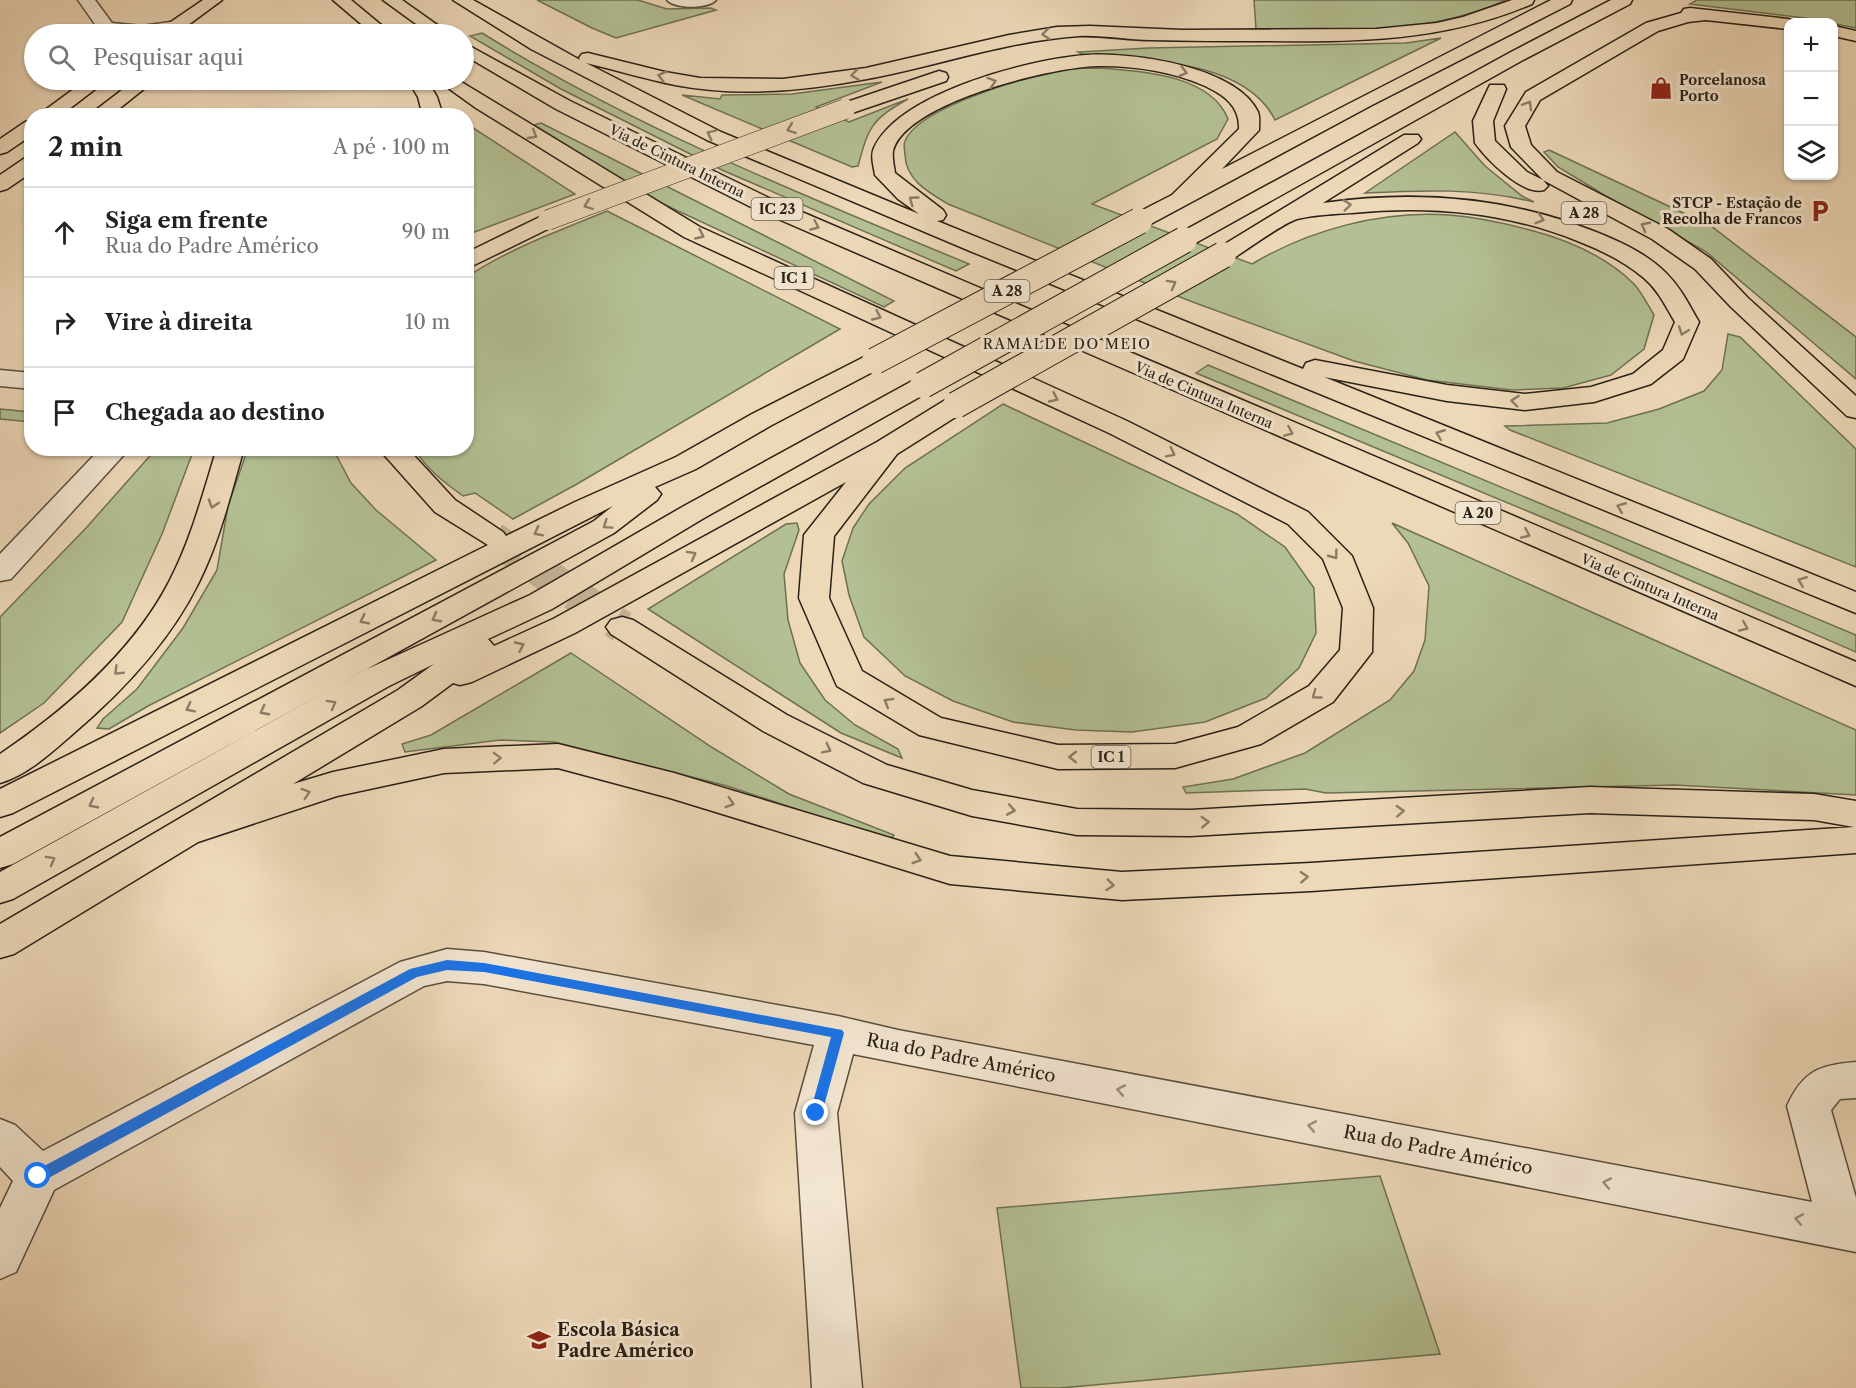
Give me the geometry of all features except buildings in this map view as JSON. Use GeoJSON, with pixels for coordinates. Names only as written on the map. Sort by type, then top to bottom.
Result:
{"type":"FeatureCollection","features":[{"type":"Feature","properties":{"kind":"main road"},"geometry":{"type":"LineString","coordinates":[[180,24],[214,0]]}},
{"type":"Feature","properties":{"kind":"main road"},"geometry":{"type":"LineString","coordinates":[[209,24],[232,0]]}},
{"type":"Feature","properties":{"kind":"main road"},"geometry":{"type":"LineString","coordinates":[[341,0],[371,24]]}},
{"type":"Feature","properties":{"kind":"main road"},"geometry":{"type":"LineString","coordinates":[[391,0],[426,24]]}},
{"type":"Feature","properties":{"kind":"main road"},"geometry":{"type":"LineString","coordinates":[[461,0],[537,45],[714,136],[978,246],[1856,603]]}},
{"type":"Feature","properties":{"kind":"main road"},"geometry":{"type":"LineString","coordinates":[[537,45],[677,80],[721,84],[784,85],[891,69],[1024,36],[1084,31],[1146,35],[1371,36],[1460,25],[1485,18],[1526,0]]}},
{"type":"Feature","properties":{"kind":"main road","name":"A 28"},"geometry":{"type":"LineString","coordinates":[[686,463],[761,420],[1365,101],[1564,0]]}},
{"type":"Feature","properties":{"kind":"main road"},"geometry":{"type":"LineString","coordinates":[[1537,66],[1628,11],[1713,14],[1784,23]]}},
{"type":"Feature","properties":{"kind":"main road","name":"A 28"},"geometry":{"type":"LineString","coordinates":[[541,602],[694,512],[1184,240],[1628,11]]}},
{"type":"Feature","properties":{"kind":"main road"},"geometry":{"type":"LineString","coordinates":[[1713,14],[1686,17],[1652,27],[1533,96],[1515,126],[1521,147],[1550,176],[1659,234],[1703,264],[1739,302]]}},
{"type":"Feature","properties":{"kind":"main road"},"geometry":{"type":"LineString","coordinates":[[1838,32],[1856,36]]}},
{"type":"Feature","properties":{"kind":"main road"},"geometry":{"type":"LineString","coordinates":[[474,258],[548,220],[845,109],[959,71],[1041,49],[1146,35]]}},
{"type":"Feature","properties":{"kind":"main road","name":"Via de Cintura Interna"},"geometry":{"type":"LineString","coordinates":[[474,54],[563,105],[761,202],[1100,351],[1856,675]]}},
{"type":"Feature","properties":{"kind":"main road"},"geometry":{"type":"LineString","coordinates":[[978,246],[885,176],[882,150],[896,129],[919,112],[977,87],[1034,68],[1086,60],[1140,63],[1193,75],[1236,97],[1249,114],[1249,130],[1180,199]]}},
{"type":"Feature","properties":{"kind":"main road"},"geometry":{"type":"LineString","coordinates":[[1469,105],[1517,78]]}},
{"type":"Feature","properties":{"kind":"main road","name":"A 28"},"geometry":{"type":"LineString","coordinates":[[1497,89],[1484,122],[1485,143],[1520,176],[1646,244],[1739,302],[1856,410]]}},
{"type":"Feature","properties":{"kind":"main road"},"geometry":{"type":"LineString","coordinates":[[58,108],[84,90]]}},
{"type":"Feature","properties":{"kind":"main road"},"geometry":{"type":"LineString","coordinates":[[108,108],[132,90]]}},
{"type":"Feature","properties":{"kind":"main road"},"geometry":{"type":"LineString","coordinates":[[425,90],[432,108]]}},
{"type":"Feature","properties":{"kind":"main road","name":"IC 1"},"geometry":{"type":"LineString","coordinates":[[461,90],[692,232],[1118,427],[1298,518],[1337,556],[1358,608],[1356,652],[1321,693],[1249,736],[1175,756],[1058,757],[931,728],[849,678],[814,597],[819,535],[887,448]]}},
{"type":"Feature","properties":{"kind":"main road"},"geometry":{"type":"LineString","coordinates":[[410,698],[564,626],[887,448],[956,405],[1223,255],[1427,129]]}},
{"type":"Feature","properties":{"kind":"main road"},"geometry":{"type":"LineString","coordinates":[[0,148],[24,132]]}},
{"type":"Feature","properties":{"kind":"main road"},"geometry":{"type":"LineString","coordinates":[[0,185],[24,168]]}},
{"type":"Feature","properties":{"kind":"main road"},"geometry":{"type":"LineString","coordinates":[[1245,355],[1447,393],[1524,402],[1594,394],[1642,379],[1674,354],[1687,322],[1667,287],[1632,257],[1574,230],[1520,213],[1459,204],[1397,201],[1348,205],[1289,214]]}},
{"type":"Feature","properties":{"kind":"main road"},"geometry":{"type":"LineString","coordinates":[[0,771],[18,760],[80,708],[124,666],[157,629],[185,582],[207,524],[228,456]]}},
{"type":"Feature","properties":{"kind":"main road"},"geometry":{"type":"LineString","coordinates":[[398,456],[445,506],[493,538]]}},
{"type":"Feature","properties":{"kind":"main road"},"geometry":{"type":"LineString","coordinates":[[0,804],[585,508],[686,463]]}},
{"type":"Feature","properties":{"kind":"main road"},"geometry":{"type":"LineString","coordinates":[[0,854],[604,527],[686,463]]}},
{"type":"Feature","properties":{"kind":"main road"},"geometry":{"type":"LineString","coordinates":[[0,944],[410,698],[541,602]]}},
{"type":"Feature","properties":{"kind":"main road"},"geometry":{"type":"LineString","coordinates":[[0,889],[377,678],[541,602]]}},
{"type":"Feature","properties":{"kind":"main road"},"geometry":{"type":"LineString","coordinates":[[622,627],[775,723],[875,774],[972,803],[1077,822],[1191,823],[1590,800],[1814,807],[1856,814]]}},
{"type":"Feature","properties":{"kind":"main road"},"geometry":{"type":"LineString","coordinates":[[190,831],[333,784],[444,760],[558,756],[674,786],[950,870],[1122,886],[1311,877],[1856,840]]}},
{"type":"Feature","properties":{"kind":"street"},"geometry":{"type":"LineString","coordinates":[[86,0],[102,24]]}},
{"type":"Feature","properties":{"kind":"street"},"geometry":{"type":"LineString","coordinates":[[675,0],[708,0]]}},
{"type":"Feature","properties":{"kind":"street"},"geometry":{"type":"LineString","coordinates":[[0,378],[24,380]]}},
{"type":"Feature","properties":{"kind":"street"},"geometry":{"type":"LineString","coordinates":[[0,572],[109,456]]}},
{"type":"Feature","properties":{"kind":"street","name":"Rua do Padre Américo"},"geometry":{"type":"LineString","coordinates":[[38,1176],[414,973],[447,965],[484,968],[838,1033],[898,1047],[1849,1229]]}},
{"type":"Feature","properties":{"kind":"street"},"geometry":{"type":"LineString","coordinates":[[837,1388],[816,1113],[838,1033]]}},
{"type":"Feature","properties":{"kind":"street"},"geometry":{"type":"LineString","coordinates":[[1849,1229],[1808,1106],[1829,1082],[1856,1080]]}},
{"type":"Feature","properties":{"kind":"street"},"geometry":{"type":"LineString","coordinates":[[0,1138],[38,1176],[0,1257]]}},
{"type":"Feature","properties":{"kind":"green space"},"geometry":{"type":"Polygon","coordinates":[[[537,0],[638,0],[667,9],[711,8],[716,10],[616,38],[537,0]]]}},
{"type":"Feature","properties":{"kind":"green space"},"geometry":{"type":"Polygon","coordinates":[[[1254,0],[1506,0],[1476,12],[1415,25],[1320,30],[1256,29],[1254,0]]]}},
{"type":"Feature","properties":{"kind":"green space"},"geometry":{"type":"Polygon","coordinates":[[[1697,0],[1856,0],[1856,28],[1838,24],[1838,18],[1805,18],[1690,4],[1697,0]]]}},
{"type":"Feature","properties":{"kind":"green space"},"geometry":{"type":"Polygon","coordinates":[[[482,33],[540,67],[660,130],[782,186],[969,264],[956,271],[722,170],[561,89],[474,38],[474,35],[482,33]]]}},
{"type":"Feature","properties":{"kind":"green space"},"geometry":{"type":"Polygon","coordinates":[[[1441,38],[1275,120],[1261,100],[1241,85],[1217,74],[1163,62],[1086,56],[1078,52],[1148,48],[1406,43],[1441,38]]]}},
{"type":"Feature","properties":{"kind":"green space"},"geometry":{"type":"Polygon","coordinates":[[[1101,68],[1155,74],[1191,84],[1207,93],[1219,104],[1228,119],[1217,139],[1092,204],[1252,264],[1297,241],[1372,219],[1424,214],[1449,215],[1530,230],[1586,250],[1611,265],[1634,284],[1654,315],[1644,349],[1611,375],[1563,388],[1512,390],[1427,380],[1354,361],[1190,301],[948,204],[919,184],[909,172],[906,164],[905,141],[914,128],[931,116],[1005,85],[1052,72],[1101,68]]]}},
{"type":"Feature","properties":{"kind":"green space"},"geometry":{"type":"Polygon","coordinates":[[[882,82],[816,107],[849,122],[908,99],[886,113],[873,125],[858,166],[852,167],[682,95],[720,99],[722,95],[792,94],[882,82]]]}},
{"type":"Feature","properties":{"kind":"green space"},"geometry":{"type":"Polygon","coordinates":[[[541,123],[894,301],[884,307],[646,196],[534,125],[541,123]]]}},
{"type":"Feature","properties":{"kind":"green space"},"geometry":{"type":"Polygon","coordinates":[[[474,129],[575,194],[474,232],[474,129]]]}},
{"type":"Feature","properties":{"kind":"green space"},"geometry":{"type":"Polygon","coordinates":[[[1455,132],[1485,166],[1522,196],[1534,202],[1471,192],[1365,193],[1455,132]]]}},
{"type":"Feature","properties":{"kind":"green space"},"geometry":{"type":"Polygon","coordinates":[[[1549,150],[1711,226],[1856,337],[1856,379],[1705,251],[1558,167],[1544,152],[1549,150]]]}},
{"type":"Feature","properties":{"kind":"green space"},"geometry":{"type":"Polygon","coordinates":[[[607,211],[840,329],[577,484],[513,519],[475,493],[463,496],[430,469],[419,456],[474,456],[474,273],[553,233],[607,211]]]}},
{"type":"Feature","properties":{"kind":"green space"},"geometry":{"type":"Polygon","coordinates":[[[1728,334],[1740,337],[1856,449],[1856,567],[1510,430],[1505,426],[1607,423],[1659,409],[1704,391],[1722,370],[1728,334]]]}},
{"type":"Feature","properties":{"kind":"green space"},"geometry":{"type":"Polygon","coordinates":[[[1208,365],[1856,635],[1856,652],[1604,543],[1196,373],[1208,365]]]}},
{"type":"Feature","properties":{"kind":"green space"},"geometry":{"type":"Polygon","coordinates":[[[1003,404],[1237,514],[1285,547],[1314,588],[1316,633],[1299,668],[1266,698],[1205,722],[1132,732],[1076,730],[1013,722],[953,701],[905,676],[864,637],[849,595],[842,561],[853,528],[869,504],[905,468],[1003,404]]]}},
{"type":"Feature","properties":{"kind":"green space"},"geometry":{"type":"Polygon","coordinates":[[[0,409],[24,411],[24,421],[0,419],[0,409]]]}},
{"type":"Feature","properties":{"kind":"green space"},"geometry":{"type":"Polygon","coordinates":[[[150,456],[191,456],[162,534],[122,622],[44,703],[0,733],[0,617],[86,528],[150,456]]]}},
{"type":"Feature","properties":{"kind":"green space"},"geometry":{"type":"Polygon","coordinates":[[[245,456],[337,456],[351,483],[376,510],[436,560],[148,706],[109,729],[97,728],[103,719],[137,689],[183,628],[217,570],[228,506],[245,456]]]}},
{"type":"Feature","properties":{"kind":"green space"},"geometry":{"type":"Polygon","coordinates":[[[797,523],[799,530],[784,574],[788,620],[800,663],[825,700],[855,725],[898,749],[902,758],[841,733],[648,609],[786,524],[797,523]]]}},
{"type":"Feature","properties":{"kind":"green space"},"geometry":{"type":"Polygon","coordinates":[[[1392,523],[1856,730],[1856,795],[1675,785],[1326,793],[1305,789],[1186,793],[1183,787],[1233,779],[1305,753],[1390,700],[1414,671],[1425,640],[1429,586],[1408,543],[1392,523]]]}},
{"type":"Feature","properties":{"kind":"green space"},"geometry":{"type":"Polygon","coordinates":[[[571,653],[713,748],[789,794],[894,835],[890,840],[727,786],[554,742],[500,740],[405,752],[402,744],[431,735],[571,653]]]}},
{"type":"Feature","properties":{"kind":"green space"},"geometry":{"type":"Polygon","coordinates":[[[1380,1176],[1440,1354],[1060,1388],[1021,1388],[997,1208],[1380,1176]]]}},
{"type":"Feature","properties":{"kind":"tunnel"},"geometry":{"type":"LineString","coordinates":[[493,538],[622,627]]}},
{"type":"Feature","properties":{"kind":"place","name":"Porcelanosa Porto"},"geometry":{"type":"Point","coordinates":[1661,88]}},
{"type":"Feature","properties":{"kind":"place","name":"STCP - Estação de Recolha de Francos"},"geometry":{"type":"Point","coordinates":[1820,211]}},
{"type":"Feature","properties":{"kind":"place","name":"Escola Básica Padre Américo"},"geometry":{"type":"Point","coordinates":[539,1340]}},
{"type":"Feature","properties":{"kind":"district","name":"RAMALDE DO MEIO"},"geometry":{"type":"Point","coordinates":[1067,344]}},
{"type":"Feature","properties":{"kind":"route"},"geometry":{"type":"LineString","coordinates":[[38,1176],[414,973],[447,965],[484,968],[838,1033],[816,1113]]}}]}
